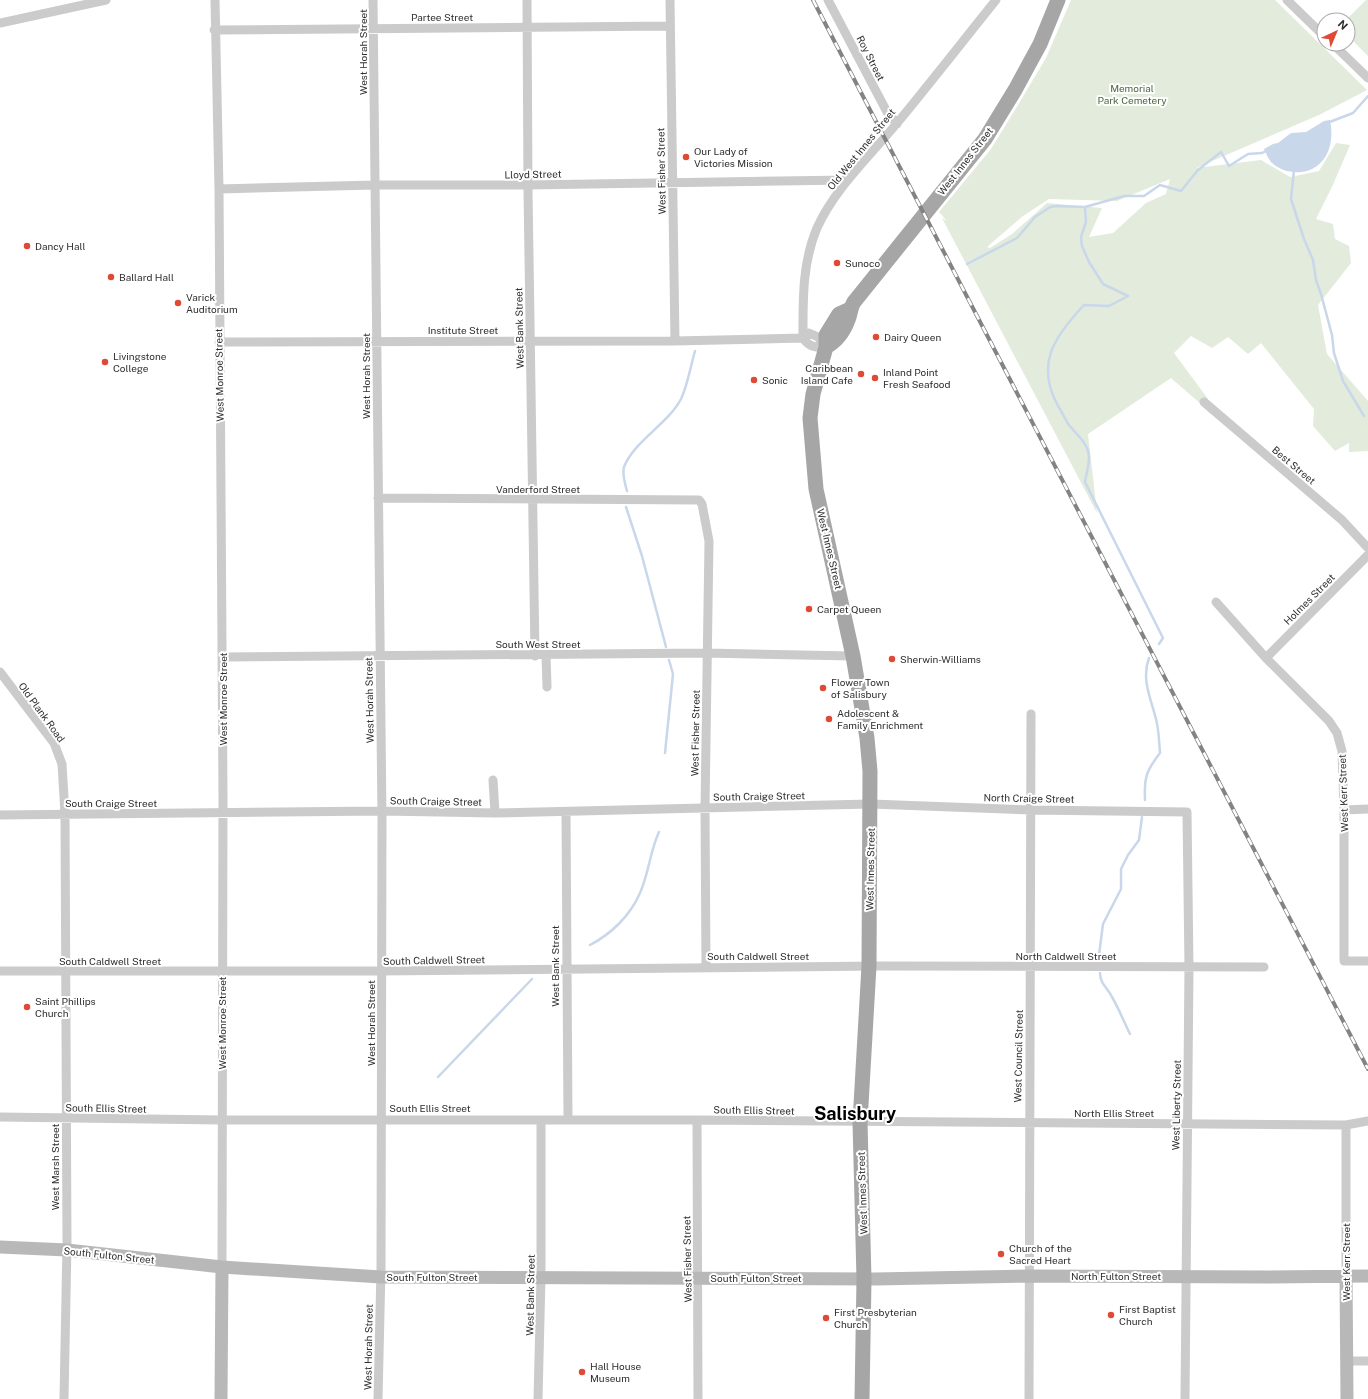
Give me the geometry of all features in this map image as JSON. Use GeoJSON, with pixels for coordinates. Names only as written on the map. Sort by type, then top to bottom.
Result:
{"type":"FeatureCollection","features":[{"type":"Feature","properties":{"kind":"main road","name":"West Innes Street"},"geometry":{"type":"LineString","coordinates":[[862,1399],[864,1279],[860,1122],[869,966],[871,804],[867,738],[853,656],[816,489],[811,445],[810,418],[813,394],[826,347],[834,343],[839,337],[848,319],[850,309],[984,138],[1022,77],[1040,44],[1058,0]]}},
{"type":"Feature","properties":{"kind":"street"},"geometry":{"type":"LineString","coordinates":[[0,23],[106,0]]}},
{"type":"Feature","properties":{"kind":"street","name":"West Monroe Street"},"geometry":{"type":"LineString","coordinates":[[215,0],[214,30],[219,189],[219,342],[224,814],[221,1399]]}},
{"type":"Feature","properties":{"kind":"street","name":"West Horah Street"},"geometry":{"type":"LineString","coordinates":[[373,0],[382,811],[381,1277],[378,1399]]}},
{"type":"Feature","properties":{"kind":"street","name":"West Bank Street"},"geometry":{"type":"LineString","coordinates":[[527,0],[528,185],[535,656]]}},
{"type":"Feature","properties":{"kind":"street","name":"West Fisher Street"},"geometry":{"type":"LineString","coordinates":[[670,0],[675,341]]}},
{"type":"Feature","properties":{"kind":"street","name":"Roy Street"},"geometry":{"type":"LineString","coordinates":[[828,0],[887,112],[897,124]]}},
{"type":"Feature","properties":{"kind":"street","name":"Old West Innes Street"},"geometry":{"type":"LineString","coordinates":[[803,338],[804,280],[808,256],[817,228],[848,180],[897,124],[996,0]]}},
{"type":"Feature","properties":{"kind":"street"},"geometry":{"type":"LineString","coordinates":[[1287,0],[1316,28]]}},
{"type":"Feature","properties":{"kind":"street","name":"Partee Street"},"geometry":{"type":"LineString","coordinates":[[214,30],[670,26]]}},
{"type":"Feature","properties":{"kind":"street"},"geometry":{"type":"LineString","coordinates":[[1341,52],[1368,78]]}},
{"type":"Feature","properties":{"kind":"street","name":"Lloyd Street"},"geometry":{"type":"LineString","coordinates":[[219,189],[375,185],[528,185],[848,180]]}},
{"type":"Feature","properties":{"kind":"street","name":"Institute Street"},"geometry":{"type":"LineString","coordinates":[[219,342],[675,341],[803,338],[809,334],[818,337],[826,347]]}},
{"type":"Feature","properties":{"kind":"street","name":"Best Street"},"geometry":{"type":"LineString","coordinates":[[1204,402],[1342,520],[1368,548]]}},
{"type":"Feature","properties":{"kind":"street","name":"Vanderford Street"},"geometry":{"type":"LineString","coordinates":[[378,498],[698,500]]}},
{"type":"Feature","properties":{"kind":"street","name":"West Fisher Street"},"geometry":{"type":"LineString","coordinates":[[698,500],[702,504],[709,541],[706,653],[706,967]]}},
{"type":"Feature","properties":{"kind":"street","name":"Holmes Street"},"geometry":{"type":"LineString","coordinates":[[1266,658],[1368,555]]}},
{"type":"Feature","properties":{"kind":"street","name":"West Kerr Street"},"geometry":{"type":"LineString","coordinates":[[1216,602],[1266,658],[1328,721],[1337,733],[1342,751],[1344,810],[1344,961],[1368,961]]}},
{"type":"Feature","properties":{"kind":"street","name":"South West Street"},"geometry":{"type":"LineString","coordinates":[[222,657],[535,656],[706,653],[853,656]]}},
{"type":"Feature","properties":{"kind":"street"},"geometry":{"type":"LineString","coordinates":[[546,655],[547,687]]}},
{"type":"Feature","properties":{"kind":"street","name":"Old Plank Road"},"geometry":{"type":"LineString","coordinates":[[0,672],[54,743],[62,764],[65,814]]}},
{"type":"Feature","properties":{"kind":"street","name":"West Council Street"},"geometry":{"type":"LineString","coordinates":[[1029,1399],[1028,1124],[1031,967],[1031,714]]}},
{"type":"Feature","properties":{"kind":"street"},"geometry":{"type":"LineString","coordinates":[[493,780],[495,813]]}},
{"type":"Feature","properties":{"kind":"street","name":"South Craige Street"},"geometry":{"type":"LineString","coordinates":[[0,815],[224,814],[382,811],[495,813],[871,804]]}},
{"type":"Feature","properties":{"kind":"street","name":"North Craige Street"},"geometry":{"type":"LineString","coordinates":[[871,804],[1032,810],[1187,812]]}},
{"type":"Feature","properties":{"kind":"street"},"geometry":{"type":"LineString","coordinates":[[1344,810],[1368,810]]}},
{"type":"Feature","properties":{"kind":"street","name":"West Bank Street"},"geometry":{"type":"LineString","coordinates":[[566,812],[568,1120]]}},
{"type":"Feature","properties":{"kind":"street","name":"West Liberty Street"},"geometry":{"type":"LineString","coordinates":[[1185,1399],[1189,967],[1187,812]]}},
{"type":"Feature","properties":{"kind":"street","name":"West Marsh Street"},"geometry":{"type":"LineString","coordinates":[[64,1399],[67,1250],[65,814]]}},
{"type":"Feature","properties":{"kind":"street","name":"South Caldwell Street"},"geometry":{"type":"LineString","coordinates":[[0,971],[382,971],[869,966]]}},
{"type":"Feature","properties":{"kind":"street","name":"North Caldwell Street"},"geometry":{"type":"LineString","coordinates":[[869,966],[1264,967]]}},
{"type":"Feature","properties":{"kind":"street","name":"South Ellis Street"},"geometry":{"type":"LineString","coordinates":[[0,1117],[222,1120],[382,1119],[860,1122]]}},
{"type":"Feature","properties":{"kind":"street","name":"West Bank Street"},"geometry":{"type":"LineString","coordinates":[[538,1399],[541,1277],[541,1120]]}},
{"type":"Feature","properties":{"kind":"street","name":"West Fisher Street"},"geometry":{"type":"LineString","coordinates":[[697,1120],[698,1399]]}},
{"type":"Feature","properties":{"kind":"street","name":"North Ellis Street"},"geometry":{"type":"LineString","coordinates":[[860,1122],[1346,1125],[1368,1121]]}},
{"type":"Feature","properties":{"kind":"street","name":"West Kerr Street"},"geometry":{"type":"LineString","coordinates":[[1346,1125],[1347,1399]]}},
{"type":"Feature","properties":{"kind":"street","name":"South Fulton Street"},"geometry":{"type":"LineString","coordinates":[[0,1247],[67,1250],[222,1267],[381,1277],[864,1279]]}},
{"type":"Feature","properties":{"kind":"street","name":"North Fulton Street"},"geometry":{"type":"LineString","coordinates":[[864,1279],[1029,1276],[1368,1276]]}},
{"type":"Feature","properties":{"kind":"street"},"geometry":{"type":"LineString","coordinates":[[1348,1361],[1368,1361]]}},
{"type":"Feature","properties":{"kind":"green space","name":"Memorial Park Cemetery"},"geometry":{"type":"Polygon","coordinates":[[[1071,0],[1275,0],[1316,40],[1316,52],[1328,52],[1367,90],[1319,115],[1196,168],[1261,160],[1290,177],[1319,171],[1336,143],[1350,145],[1316,219],[1333,224],[1335,239],[1349,246],[1351,263],[1318,305],[1327,354],[1368,401],[1368,451],[1349,452],[1349,443],[1335,451],[1313,426],[1314,409],[1261,343],[1248,354],[1228,337],[1212,348],[1191,336],[1174,353],[1208,399],[1202,405],[1171,378],[1088,434],[1097,513],[942,218],[947,221],[939,212],[991,149],[1046,58],[1071,0]],[[1170,179],[1117,201],[1049,199],[1023,216],[987,247],[990,248],[1012,234],[1047,203],[1102,208],[1089,237],[1113,233],[1146,203],[1166,194],[1170,179]]]}},
{"type":"Feature","properties":{"kind":"green space"},"geometry":{"type":"Polygon","coordinates":[[[1366,0],[1368,0],[1368,56],[1356,44],[1356,12],[1354,12],[1366,0]]]}},
{"type":"Feature","properties":{"kind":"water"},"geometry":{"type":"Polygon","coordinates":[[[1330,120],[1330,146],[1327,154],[1317,166],[1310,170],[1293,172],[1278,168],[1269,160],[1264,149],[1278,143],[1291,133],[1306,132],[1324,121],[1330,120]]]}},
{"type":"Feature","properties":{"kind":"waterway"},"geometry":{"type":"LineString","coordinates":[[1327,123],[1353,113],[1368,96]]}},
{"type":"Feature","properties":{"kind":"waterway"},"geometry":{"type":"LineString","coordinates":[[967,264],[1017,238],[1035,217],[1050,207],[1085,207],[1124,196],[1144,196],[1160,185],[1181,191],[1198,170],[1221,152],[1229,166],[1248,154],[1262,153],[1268,150]]}},
{"type":"Feature","properties":{"kind":"waterway"},"geometry":{"type":"LineString","coordinates":[[1294,170],[1291,199],[1304,239],[1313,260],[1316,280],[1332,335],[1334,353],[1343,381],[1364,416]]}},
{"type":"Feature","properties":{"kind":"waterway"},"geometry":{"type":"LineString","coordinates":[[1085,207],[1086,222],[1081,237],[1082,246],[1089,262],[1103,284],[1128,296],[1109,306],[1084,305],[1064,328],[1057,340],[1051,352],[1048,364],[1048,377],[1051,391],[1058,406],[1069,425],[1087,448],[1089,461],[1085,482],[1163,638],[1159,644]]}},
{"type":"Feature","properties":{"kind":"waterway"},"geometry":{"type":"LineString","coordinates":[[627,491],[623,470],[624,467],[635,449],[668,417],[681,399],[695,351]]}},
{"type":"Feature","properties":{"kind":"waterway"},"geometry":{"type":"LineString","coordinates":[[626,507],[642,556],[666,647]]}},
{"type":"Feature","properties":{"kind":"waterway"},"geometry":{"type":"LineString","coordinates":[[1145,800],[1147,775],[1160,753],[1157,723],[1146,681],[1149,658]]}},
{"type":"Feature","properties":{"kind":"waterway"},"geometry":{"type":"LineString","coordinates":[[665,753],[673,674],[669,660]]}},
{"type":"Feature","properties":{"kind":"waterway"},"geometry":{"type":"LineString","coordinates":[[1099,955],[1103,924],[1121,889],[1121,869],[1128,855],[1139,840],[1142,817]]}},
{"type":"Feature","properties":{"kind":"waterway"},"geometry":{"type":"LineString","coordinates":[[590,945],[598,941],[619,924],[636,901],[646,878],[659,832]]}},
{"type":"Feature","properties":{"kind":"waterway"},"geometry":{"type":"LineString","coordinates":[[1100,973],[1100,977],[1115,1002],[1130,1034]]}},
{"type":"Feature","properties":{"kind":"waterway"},"geometry":{"type":"LineString","coordinates":[[438,1077],[532,979]]}},
{"type":"Feature","properties":{"kind":"railway"},"geometry":{"type":"LineString","coordinates":[[813,0],[1368,1069]]}},
{"type":"Feature","properties":{"kind":"place","name":"Our Lady of Victories Mission"},"geometry":{"type":"Point","coordinates":[686,157]}},
{"type":"Feature","properties":{"kind":"place","name":"Dancy Hall"},"geometry":{"type":"Point","coordinates":[27,246]}},
{"type":"Feature","properties":{"kind":"place","name":"Sunoco"},"geometry":{"type":"Point","coordinates":[837,263]}},
{"type":"Feature","properties":{"kind":"place","name":"Ballard Hall"},"geometry":{"type":"Point","coordinates":[111,277]}},
{"type":"Feature","properties":{"kind":"place","name":"Varick Auditorium"},"geometry":{"type":"Point","coordinates":[178,303]}},
{"type":"Feature","properties":{"kind":"place","name":"Dairy Queen"},"geometry":{"type":"Point","coordinates":[876,337]}},
{"type":"Feature","properties":{"kind":"place","name":"Livingstone College"},"geometry":{"type":"Point","coordinates":[105,362]}},
{"type":"Feature","properties":{"kind":"place","name":"Caribbean Island Cafe"},"geometry":{"type":"Point","coordinates":[861,374]}},
{"type":"Feature","properties":{"kind":"place","name":"Inland Point Fresh Seafood"},"geometry":{"type":"Point","coordinates":[875,378]}},
{"type":"Feature","properties":{"kind":"place","name":"Sonic"},"geometry":{"type":"Point","coordinates":[754,380]}},
{"type":"Feature","properties":{"kind":"place","name":"Carpet Queen"},"geometry":{"type":"Point","coordinates":[809,609]}},
{"type":"Feature","properties":{"kind":"place","name":"Sherwin-Williams"},"geometry":{"type":"Point","coordinates":[892,659]}},
{"type":"Feature","properties":{"kind":"place","name":"Flower Town of Salisbury"},"geometry":{"type":"Point","coordinates":[823,688]}},
{"type":"Feature","properties":{"kind":"place","name":"Adolescent & Family Enrichment"},"geometry":{"type":"Point","coordinates":[829,719]}},
{"type":"Feature","properties":{"kind":"place","name":"Saint Phillips Church"},"geometry":{"type":"Point","coordinates":[27,1007]}},
{"type":"Feature","properties":{"kind":"place","name":"Church of the Sacred Heart"},"geometry":{"type":"Point","coordinates":[1001,1254]}},
{"type":"Feature","properties":{"kind":"place","name":"First Baptist Church"},"geometry":{"type":"Point","coordinates":[1111,1315]}},
{"type":"Feature","properties":{"kind":"place","name":"First Presbyterian Church"},"geometry":{"type":"Point","coordinates":[826,1318]}},
{"type":"Feature","properties":{"kind":"place","name":"Hall House Museum"},"geometry":{"type":"Point","coordinates":[582,1372]}},
{"type":"Feature","properties":{"kind":"district","name":"Salisbury"},"geometry":{"type":"Point","coordinates":[855,1113]}}]}
